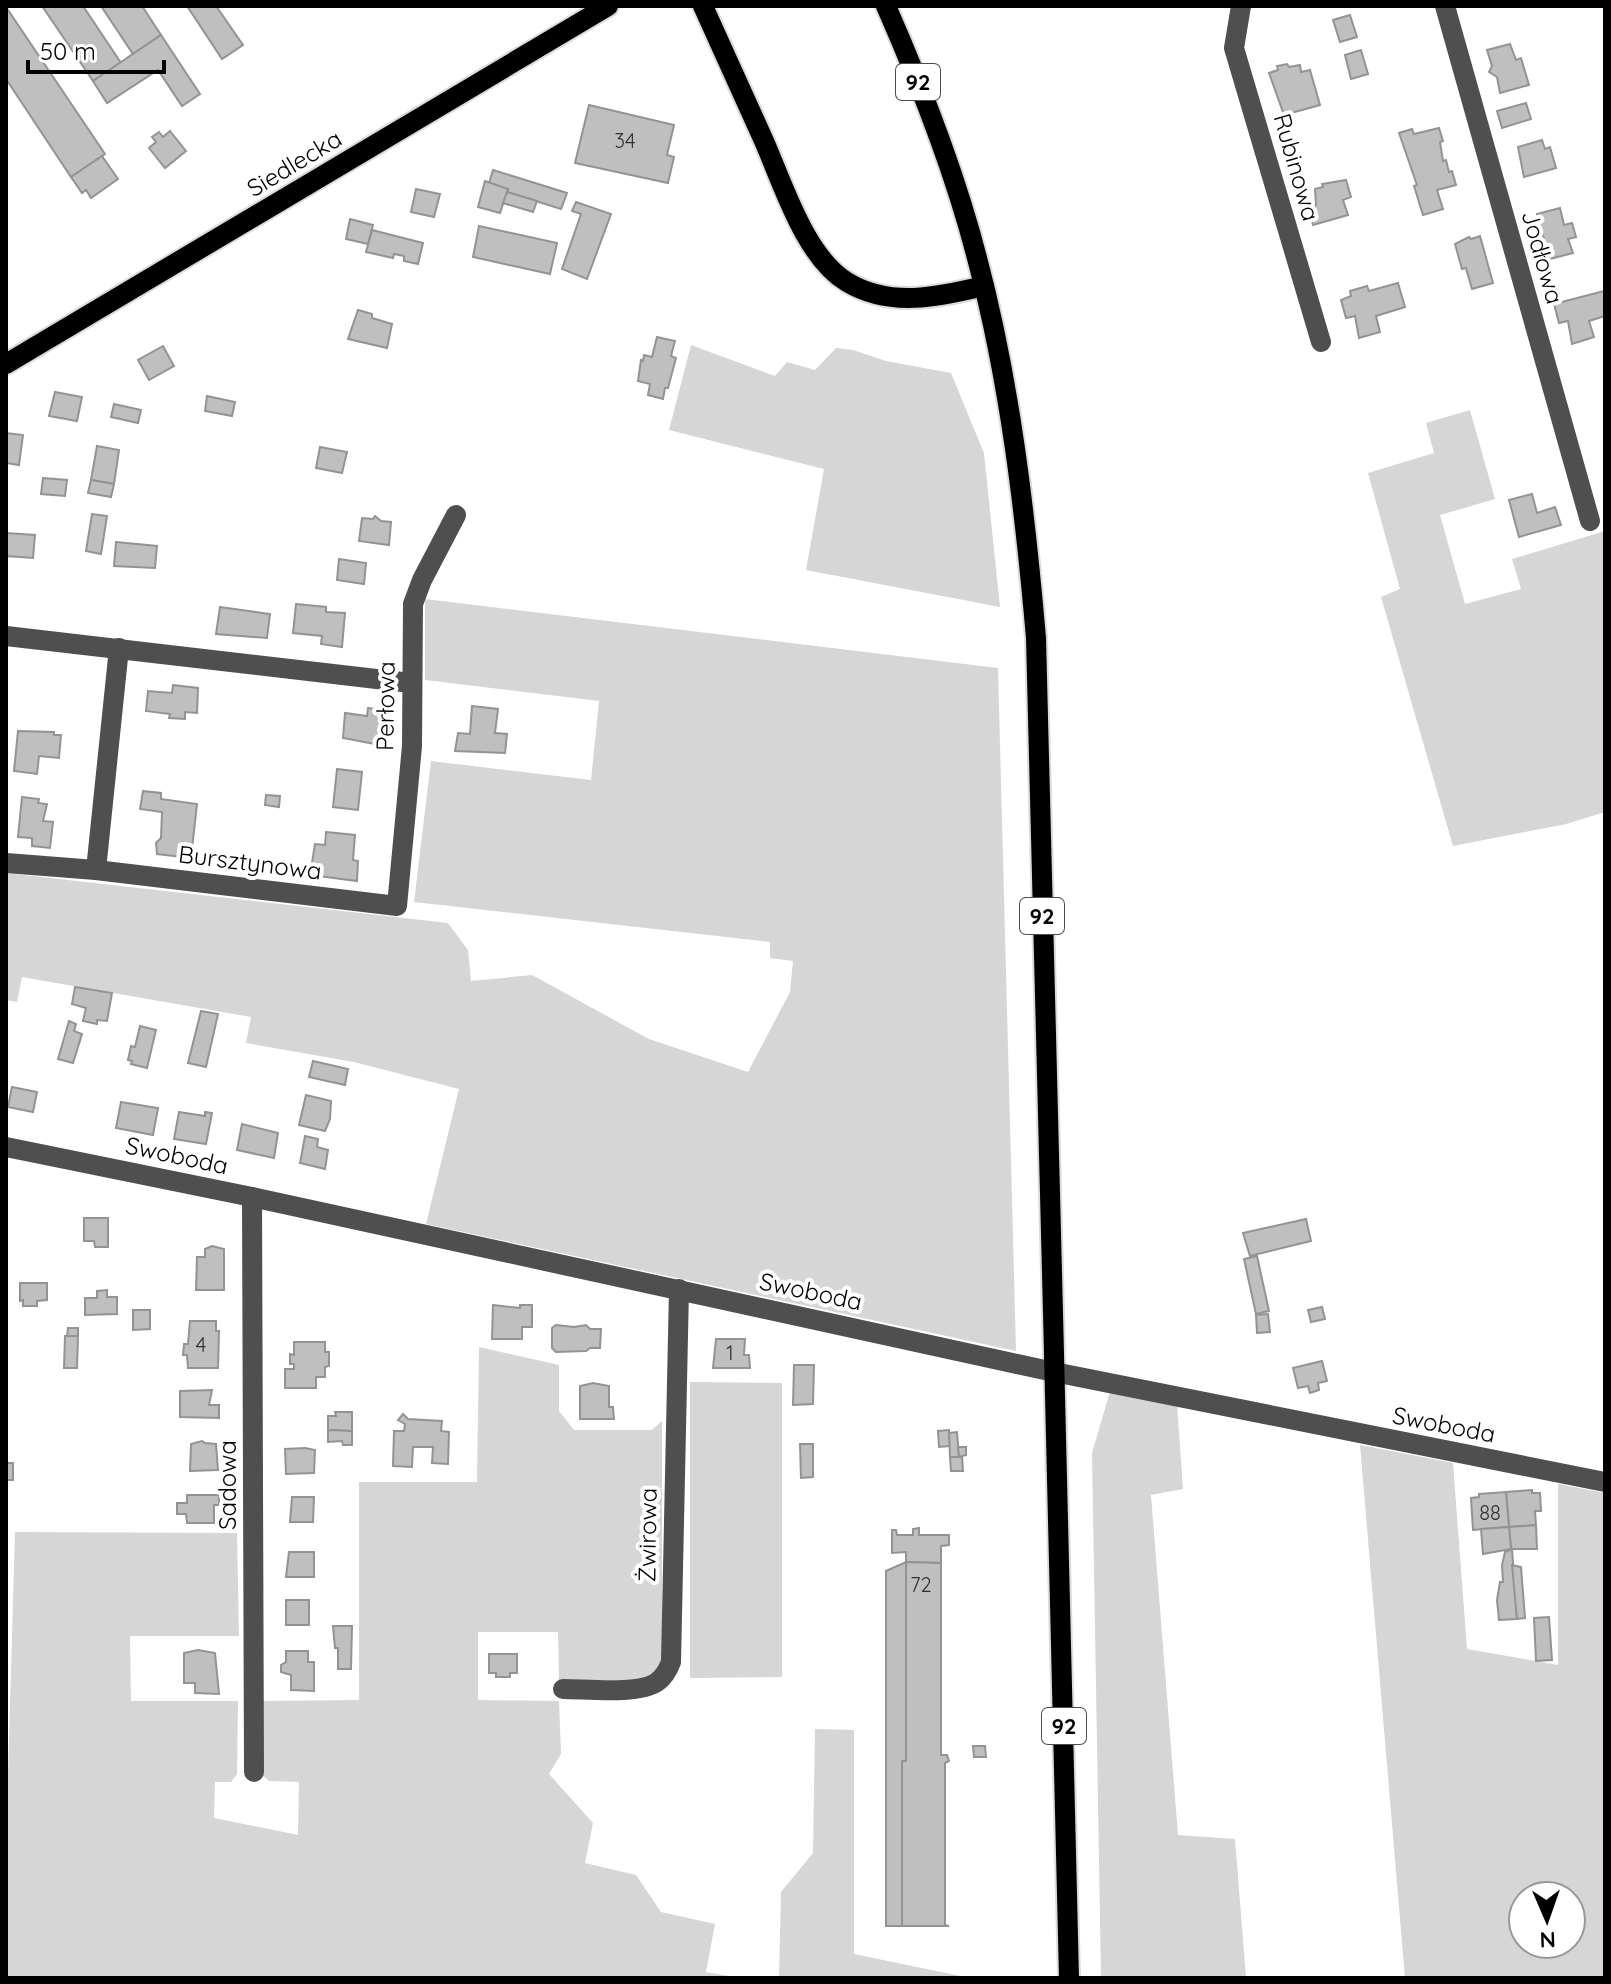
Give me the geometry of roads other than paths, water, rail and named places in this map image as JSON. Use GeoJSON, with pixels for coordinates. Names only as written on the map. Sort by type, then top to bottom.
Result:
{"type":"FeatureCollection","features":[{"type":"Feature","properties":{"kind":"main road","name":"Siedlecka"},"geometry":{"type":"LineString","coordinates":[[6,364],[608,6]]}},
{"type":"Feature","properties":{"kind":"main road"},"geometry":{"type":"LineString","coordinates":[[703,6],[802,226],[818,254],[834,273],[862,290],[900,298],[940,297],[984,286]]}},
{"type":"Feature","properties":{"kind":"main road","name":"92"},"geometry":{"type":"LineString","coordinates":[[886,6],[948,160],[984,286],[1000,362],[1027,536],[1036,638],[1069,1978]]}},
{"type":"Feature","properties":{"kind":"street","name":"Rubinowa"},"geometry":{"type":"LineString","coordinates":[[1241,6],[1234,48],[1321,342]]}},
{"type":"Feature","properties":{"kind":"street","name":"Jodłowa"},"geometry":{"type":"LineString","coordinates":[[1445,6],[1590,521]]}},
{"type":"Feature","properties":{"kind":"street","name":"Perłowa"},"geometry":{"type":"LineString","coordinates":[[397,906],[412,746],[413,604],[456,515]]}},
{"type":"Feature","properties":{"kind":"street"},"geometry":{"type":"LineString","coordinates":[[6,636],[411,683]]}},
{"type":"Feature","properties":{"kind":"street"},"geometry":{"type":"LineString","coordinates":[[96,870],[119,648]]}},
{"type":"Feature","properties":{"kind":"street","name":"Bursztynowa"},"geometry":{"type":"LineString","coordinates":[[6,863],[96,870],[397,906]]}},
{"type":"Feature","properties":{"kind":"street","name":"Swoboda"},"geometry":{"type":"LineString","coordinates":[[6,1147],[252,1197],[1054,1372],[1605,1482]]}},
{"type":"Feature","properties":{"kind":"street","name":"Sadowa"},"geometry":{"type":"LineString","coordinates":[[252,1197],[254,1772]]}},
{"type":"Feature","properties":{"kind":"street","name":"Żwirowa"},"geometry":{"type":"LineString","coordinates":[[563,1689],[643,1688],[656,1683],[666,1674],[671,1662],[679,1289]]}}]}
